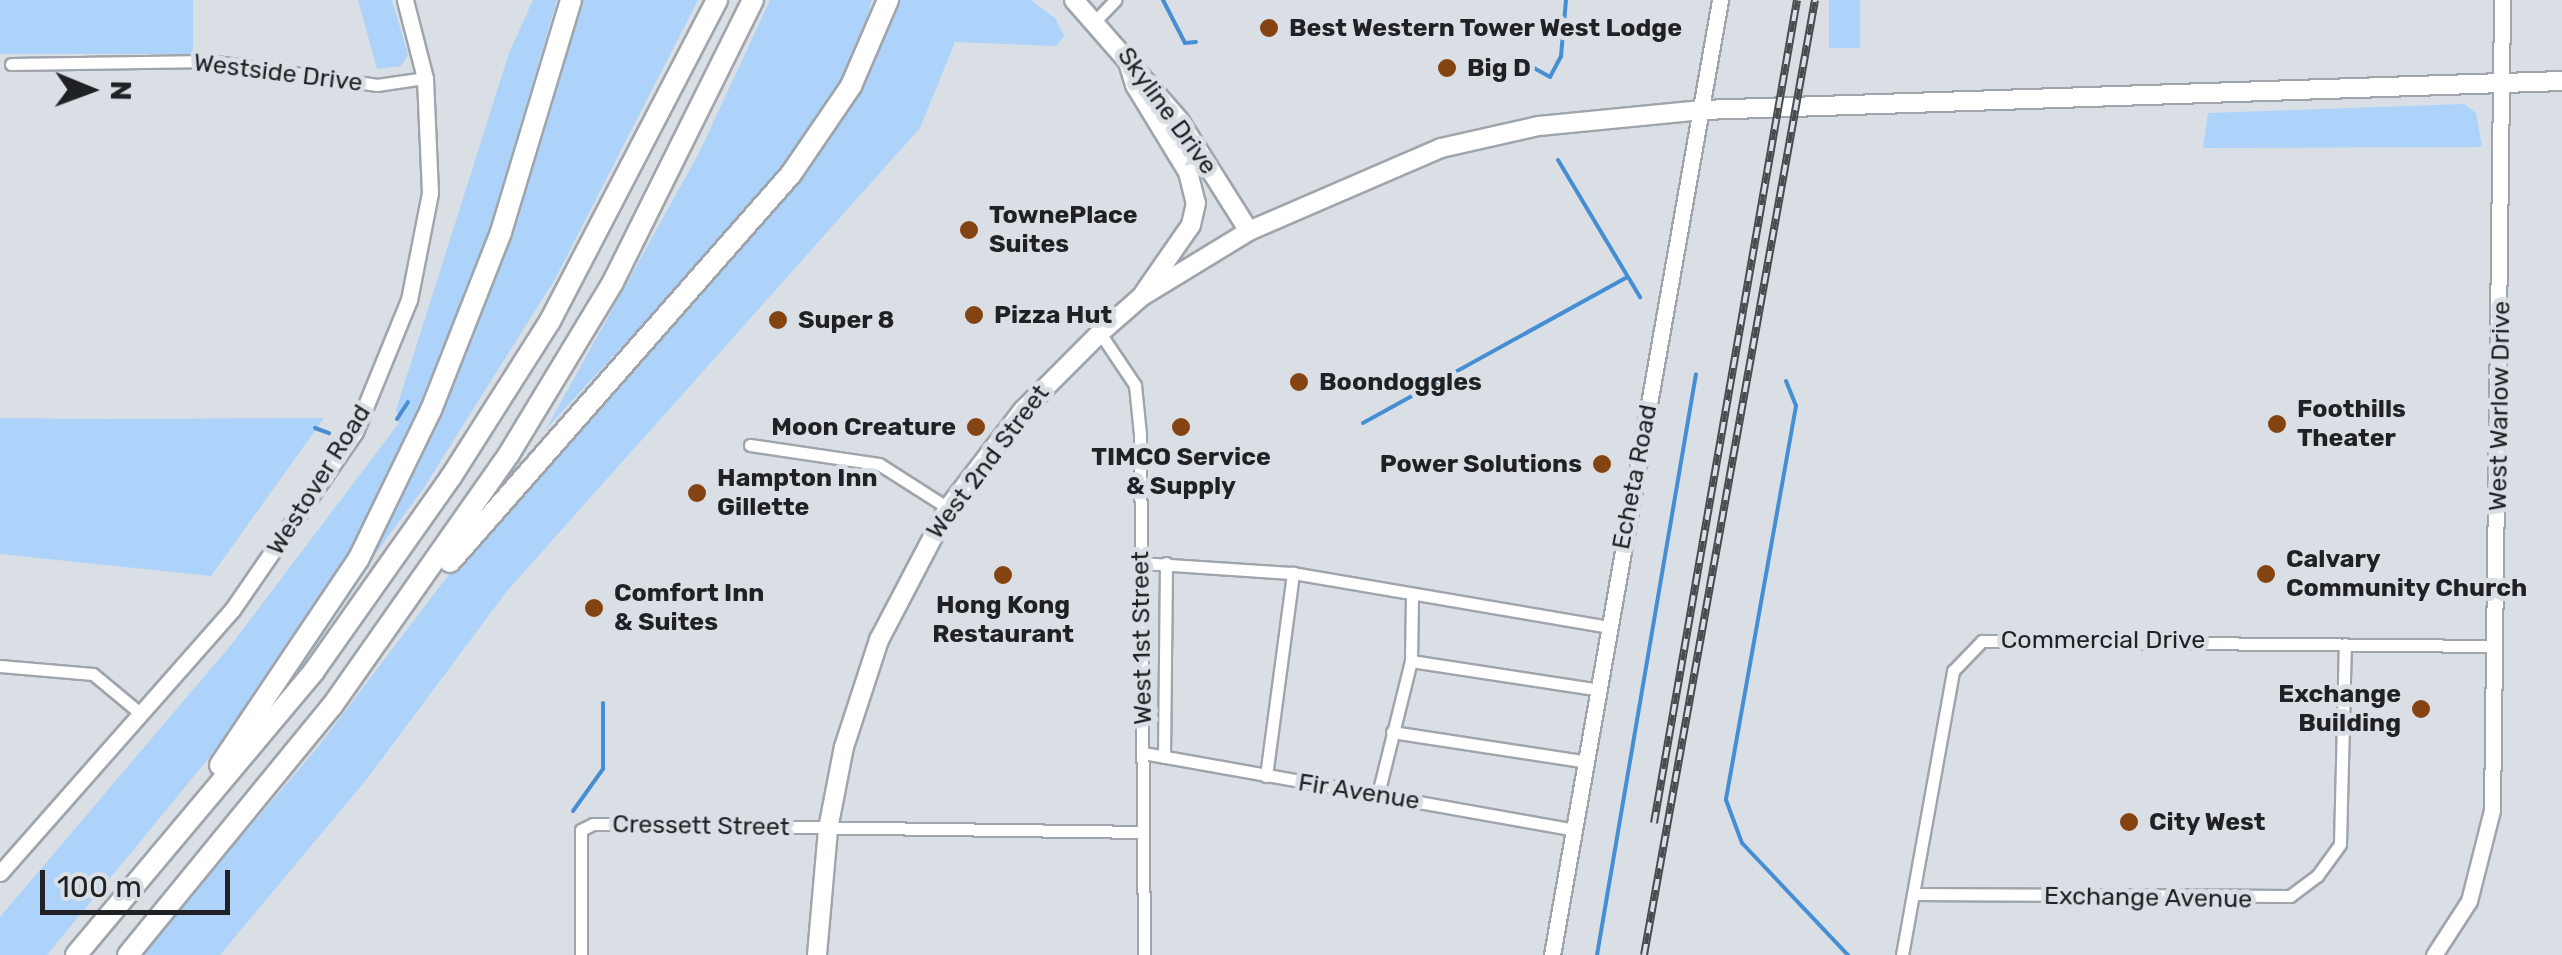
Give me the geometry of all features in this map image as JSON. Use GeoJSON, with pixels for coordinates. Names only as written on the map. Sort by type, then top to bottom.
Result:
{"type":"FeatureCollection","features":[{"type":"Feature","properties":{"kind":"highway"},"geometry":{"type":"LineString","coordinates":[[96,932],[257,715],[359,558],[472,316],[571,0]]}},
{"type":"Feature","properties":{"kind":"highway"},"geometry":{"type":"LineString","coordinates":[[76,955],[314,671],[450,477],[559,304],[717,0]]}},
{"type":"Feature","properties":{"kind":"highway"},"geometry":{"type":"LineString","coordinates":[[332,706],[499,468],[614,282],[752,0]]}},
{"type":"Feature","properties":{"kind":"highway"},"geometry":{"type":"LineString","coordinates":[[128,955],[534,460],[791,174],[851,86],[888,0]]}},
{"type":"Feature","properties":{"kind":"main road","name":"Skyline Drive"},"geometry":{"type":"LineString","coordinates":[[1074,0],[1126,52],[1179,120],[1249,231]]}},
{"type":"Feature","properties":{"kind":"main road"},"geometry":{"type":"LineString","coordinates":[[1126,52],[1134,85],[1188,172],[1196,203],[1190,225],[1142,297]]}},
{"type":"Feature","properties":{"kind":"main road","name":"West 2nd Street"},"geometry":{"type":"LineString","coordinates":[[817,955],[828,828],[844,747],[879,640],[948,508],[1023,410],[1100,333],[1142,297],[1249,231],[1358,179],[1480,137],[1702,110],[2562,81]]}},
{"type":"Feature","properties":{"kind":"street","name":"Westover Road"},"geometry":{"type":"LineString","coordinates":[[0,874],[232,610],[355,432],[395,342],[424,242],[430,174],[425,78],[405,0]]}},
{"type":"Feature","properties":{"kind":"street"},"geometry":{"type":"LineString","coordinates":[[1096,20],[1115,0]]}},
{"type":"Feature","properties":{"kind":"street","name":"Echeta Road"},"geometry":{"type":"LineString","coordinates":[[1552,955],[1720,0]]}},
{"type":"Feature","properties":{"kind":"street","name":"West Warlow Drive"},"geometry":{"type":"LineString","coordinates":[[2434,955],[2469,900],[2488,844],[2496,646],[2505,83],[2502,0]]}},
{"type":"Feature","properties":{"kind":"street","name":"Westside Drive"},"geometry":{"type":"LineString","coordinates":[[11,64],[208,61],[377,85],[425,78]]}},
{"type":"Feature","properties":{"kind":"street","name":"West 1st Street"},"geometry":{"type":"LineString","coordinates":[[1100,333],[1135,385],[1144,955]]}},
{"type":"Feature","properties":{"kind":"street"},"geometry":{"type":"LineString","coordinates":[[750,445],[878,464],[948,508]]}},
{"type":"Feature","properties":{"kind":"street"},"geometry":{"type":"LineString","coordinates":[[1140,563],[1293,573],[1610,627]]}},
{"type":"Feature","properties":{"kind":"street"},"geometry":{"type":"LineString","coordinates":[[1164,757],[1166,563]]}},
{"type":"Feature","properties":{"kind":"street"},"geometry":{"type":"LineString","coordinates":[[1266,776],[1293,573]]}},
{"type":"Feature","properties":{"kind":"street"},"geometry":{"type":"LineString","coordinates":[[1378,794],[1411,661],[1412,596]]}},
{"type":"Feature","properties":{"kind":"street","name":"Commercial Drive"},"geometry":{"type":"LineString","coordinates":[[1902,955],[1953,672],[1982,642],[2496,646]]}},
{"type":"Feature","properties":{"kind":"street","name":"Exchange Avenue"},"geometry":{"type":"LineString","coordinates":[[1913,894],[2290,896],[2317,876],[2340,844],[2345,644]]}},
{"type":"Feature","properties":{"kind":"street"},"geometry":{"type":"LineString","coordinates":[[1411,661],[1600,690]]}},
{"type":"Feature","properties":{"kind":"street"},"geometry":{"type":"LineString","coordinates":[[0,666],[93,674],[140,712]]}},
{"type":"Feature","properties":{"kind":"street"},"geometry":{"type":"LineString","coordinates":[[1392,732],[1587,762]]}},
{"type":"Feature","properties":{"kind":"street","name":"Fir Avenue"},"geometry":{"type":"LineString","coordinates":[[1143,753],[1575,830]]}},
{"type":"Feature","properties":{"kind":"street","name":"Cressett Street"},"geometry":{"type":"LineString","coordinates":[[581,955],[581,830],[593,824],[828,828]]}},
{"type":"Feature","properties":{"kind":"street"},"geometry":{"type":"LineString","coordinates":[[828,828],[1143,832]]}},
{"type":"Feature","properties":{"kind":"shaded area"},"geometry":{"type":"Polygon","coordinates":[[[0,0],[193,0],[193,54],[0,54],[0,0]]]}},
{"type":"Feature","properties":{"kind":"shaded area"},"geometry":{"type":"Polygon","coordinates":[[[358,0],[392,0],[408,55],[401,66],[377,69],[358,0]]]}},
{"type":"Feature","properties":{"kind":"shaded area"},"geometry":{"type":"Polygon","coordinates":[[[533,0],[557,0],[467,308],[413,433],[359,535],[245,714],[47,955],[0,955],[0,917],[231,645],[399,423],[396,410],[509,53],[533,0]]]}},
{"type":"Feature","properties":{"kind":"shaded area"},"geometry":{"type":"Polygon","coordinates":[[[579,0],[698,0],[555,279],[423,489],[338,605],[412,470],[489,292],[579,0]]]}},
{"type":"Feature","properties":{"kind":"shaded area"},"geometry":{"type":"Polygon","coordinates":[[[770,0],[872,0],[854,61],[777,178],[546,429],[700,151],[770,0]]]}},
{"type":"Feature","properties":{"kind":"shaded area"},"geometry":{"type":"Polygon","coordinates":[[[901,0],[1031,0],[1056,19],[1064,36],[1056,46],[955,42],[920,128],[507,591],[366,780],[220,955],[140,955],[318,747],[453,569],[804,177],[859,91],[901,0]]]}},
{"type":"Feature","properties":{"kind":"shaded area"},"geometry":{"type":"Polygon","coordinates":[[[1829,0],[1860,0],[1860,48],[1829,48],[1829,0]]]}},
{"type":"Feature","properties":{"kind":"shaded area"},"geometry":{"type":"Polygon","coordinates":[[[2464,104],[2476,113],[2482,147],[2203,148],[2208,113],[2464,104]]]}},
{"type":"Feature","properties":{"kind":"shaded area"},"geometry":{"type":"Polygon","coordinates":[[[0,418],[324,418],[211,576],[0,554],[0,418]]]}},
{"type":"Feature","properties":{"kind":"waterway"},"geometry":{"type":"LineString","coordinates":[[1163,0],[1185,43],[1196,42]]}},
{"type":"Feature","properties":{"kind":"waterway"},"geometry":{"type":"LineString","coordinates":[[1523,62],[1550,77],[1561,56],[1566,0]]}},
{"type":"Feature","properties":{"kind":"waterway"},"geometry":{"type":"LineString","coordinates":[[1558,160],[1640,297]]}},
{"type":"Feature","properties":{"kind":"waterway"},"geometry":{"type":"LineString","coordinates":[[1363,423],[1627,277]]}},
{"type":"Feature","properties":{"kind":"waterway"},"geometry":{"type":"LineString","coordinates":[[1597,955],[1696,374]]}},
{"type":"Feature","properties":{"kind":"waterway"},"geometry":{"type":"LineString","coordinates":[[1786,381],[1796,406],[1726,800],[1742,843],[1848,955]]}},
{"type":"Feature","properties":{"kind":"waterway"},"geometry":{"type":"LineString","coordinates":[[397,419],[408,402]]}},
{"type":"Feature","properties":{"kind":"waterway"},"geometry":{"type":"LineString","coordinates":[[315,428],[329,433]]}},
{"type":"Feature","properties":{"kind":"waterway"},"geometry":{"type":"LineString","coordinates":[[573,811],[603,769],[603,703]]}},
{"type":"Feature","properties":{"kind":"railway"},"geometry":{"type":"LineString","coordinates":[[1654,823],[1797,0]]}},
{"type":"Feature","properties":{"kind":"railway"},"geometry":{"type":"LineString","coordinates":[[1644,955],[1815,0]]}},
{"type":"Feature","properties":{"kind":"place","name":"Best Western Tower West Lodge"},"geometry":{"type":"Point","coordinates":[1269,28]}},
{"type":"Feature","properties":{"kind":"place","name":"Big D"},"geometry":{"type":"Point","coordinates":[1447,68]}},
{"type":"Feature","properties":{"kind":"place","name":"TownePlace Suites"},"geometry":{"type":"Point","coordinates":[969,230]}},
{"type":"Feature","properties":{"kind":"place","name":"Pizza Hut"},"geometry":{"type":"Point","coordinates":[974,315]}},
{"type":"Feature","properties":{"kind":"place","name":"Super 8"},"geometry":{"type":"Point","coordinates":[778,320]}},
{"type":"Feature","properties":{"kind":"place","name":"Boondoggles"},"geometry":{"type":"Point","coordinates":[1299,382]}},
{"type":"Feature","properties":{"kind":"place","name":"Foothills Theater"},"geometry":{"type":"Point","coordinates":[2277,424]}},
{"type":"Feature","properties":{"kind":"place","name":"Moon Creature"},"geometry":{"type":"Point","coordinates":[976,427]}},
{"type":"Feature","properties":{"kind":"place","name":"TIMCO Service & Supply"},"geometry":{"type":"Point","coordinates":[1181,427]}},
{"type":"Feature","properties":{"kind":"place","name":"Power Solutions"},"geometry":{"type":"Point","coordinates":[1602,464]}},
{"type":"Feature","properties":{"kind":"place","name":"Hampton Inn Gillette"},"geometry":{"type":"Point","coordinates":[697,493]}},
{"type":"Feature","properties":{"kind":"place","name":"Calvary Community Church"},"geometry":{"type":"Point","coordinates":[2266,574]}},
{"type":"Feature","properties":{"kind":"place","name":"Hong Kong Restaurant"},"geometry":{"type":"Point","coordinates":[1003,575]}},
{"type":"Feature","properties":{"kind":"place","name":"Comfort Inn & Suites"},"geometry":{"type":"Point","coordinates":[594,608]}},
{"type":"Feature","properties":{"kind":"place","name":"Exchange Building"},"geometry":{"type":"Point","coordinates":[2421,709]}},
{"type":"Feature","properties":{"kind":"place","name":"City West"},"geometry":{"type":"Point","coordinates":[2129,822]}}]}
